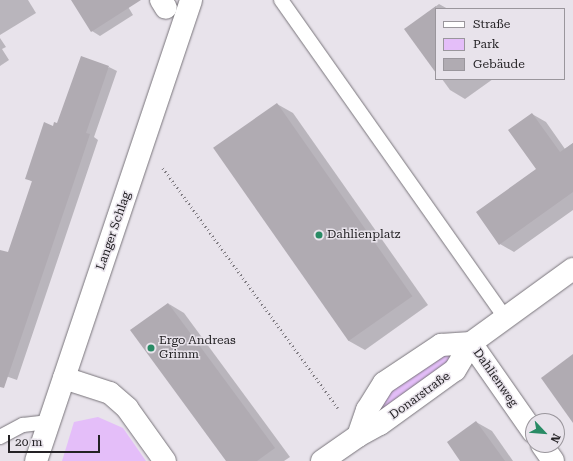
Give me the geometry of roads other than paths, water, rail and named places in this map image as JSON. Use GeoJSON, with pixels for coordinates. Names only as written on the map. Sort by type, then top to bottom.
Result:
{"type":"FeatureCollection","features":[{"type":"Feature","properties":{"kind":"street","name":"Langer Schlag"},"geometry":{"type":"LineString","coordinates":[[36,461],[140,152],[176,5]]}},
{"type":"Feature","properties":{"kind":"street","name":"Donarstraße"},"geometry":{"type":"LineString","coordinates":[[322,461],[358,436],[380,424],[455,370],[471,343],[573,269]]}},
{"type":"Feature","properties":{"kind":"street","name":"Donarstraße"},"geometry":{"type":"LineString","coordinates":[[358,436],[367,410],[384,383],[441,345],[471,343]]}},
{"type":"Feature","properties":{"kind":"street","name":"Dahlienweg"},"geometry":{"type":"LineString","coordinates":[[471,343],[525,421]]}},
{"type":"Feature","properties":{"kind":"street"},"geometry":{"type":"LineString","coordinates":[[64,378],[110,393],[127,408],[165,461]]}},
{"type":"Feature","properties":{"kind":"lane"},"geometry":{"type":"LineString","coordinates":[[281,0],[505,318]]}},
{"type":"Feature","properties":{"kind":"lane"},"geometry":{"type":"LineString","coordinates":[[0,436],[23,425],[49,422]]}},
{"type":"Feature","properties":{"kind":"place","name":"Dahlienplatz"},"geometry":{"type":"Point","coordinates":[319,235]}},
{"type":"Feature","properties":{"kind":"place","name":"Ergo Andreas Grimm"},"geometry":{"type":"Point","coordinates":[151,348]}}]}
